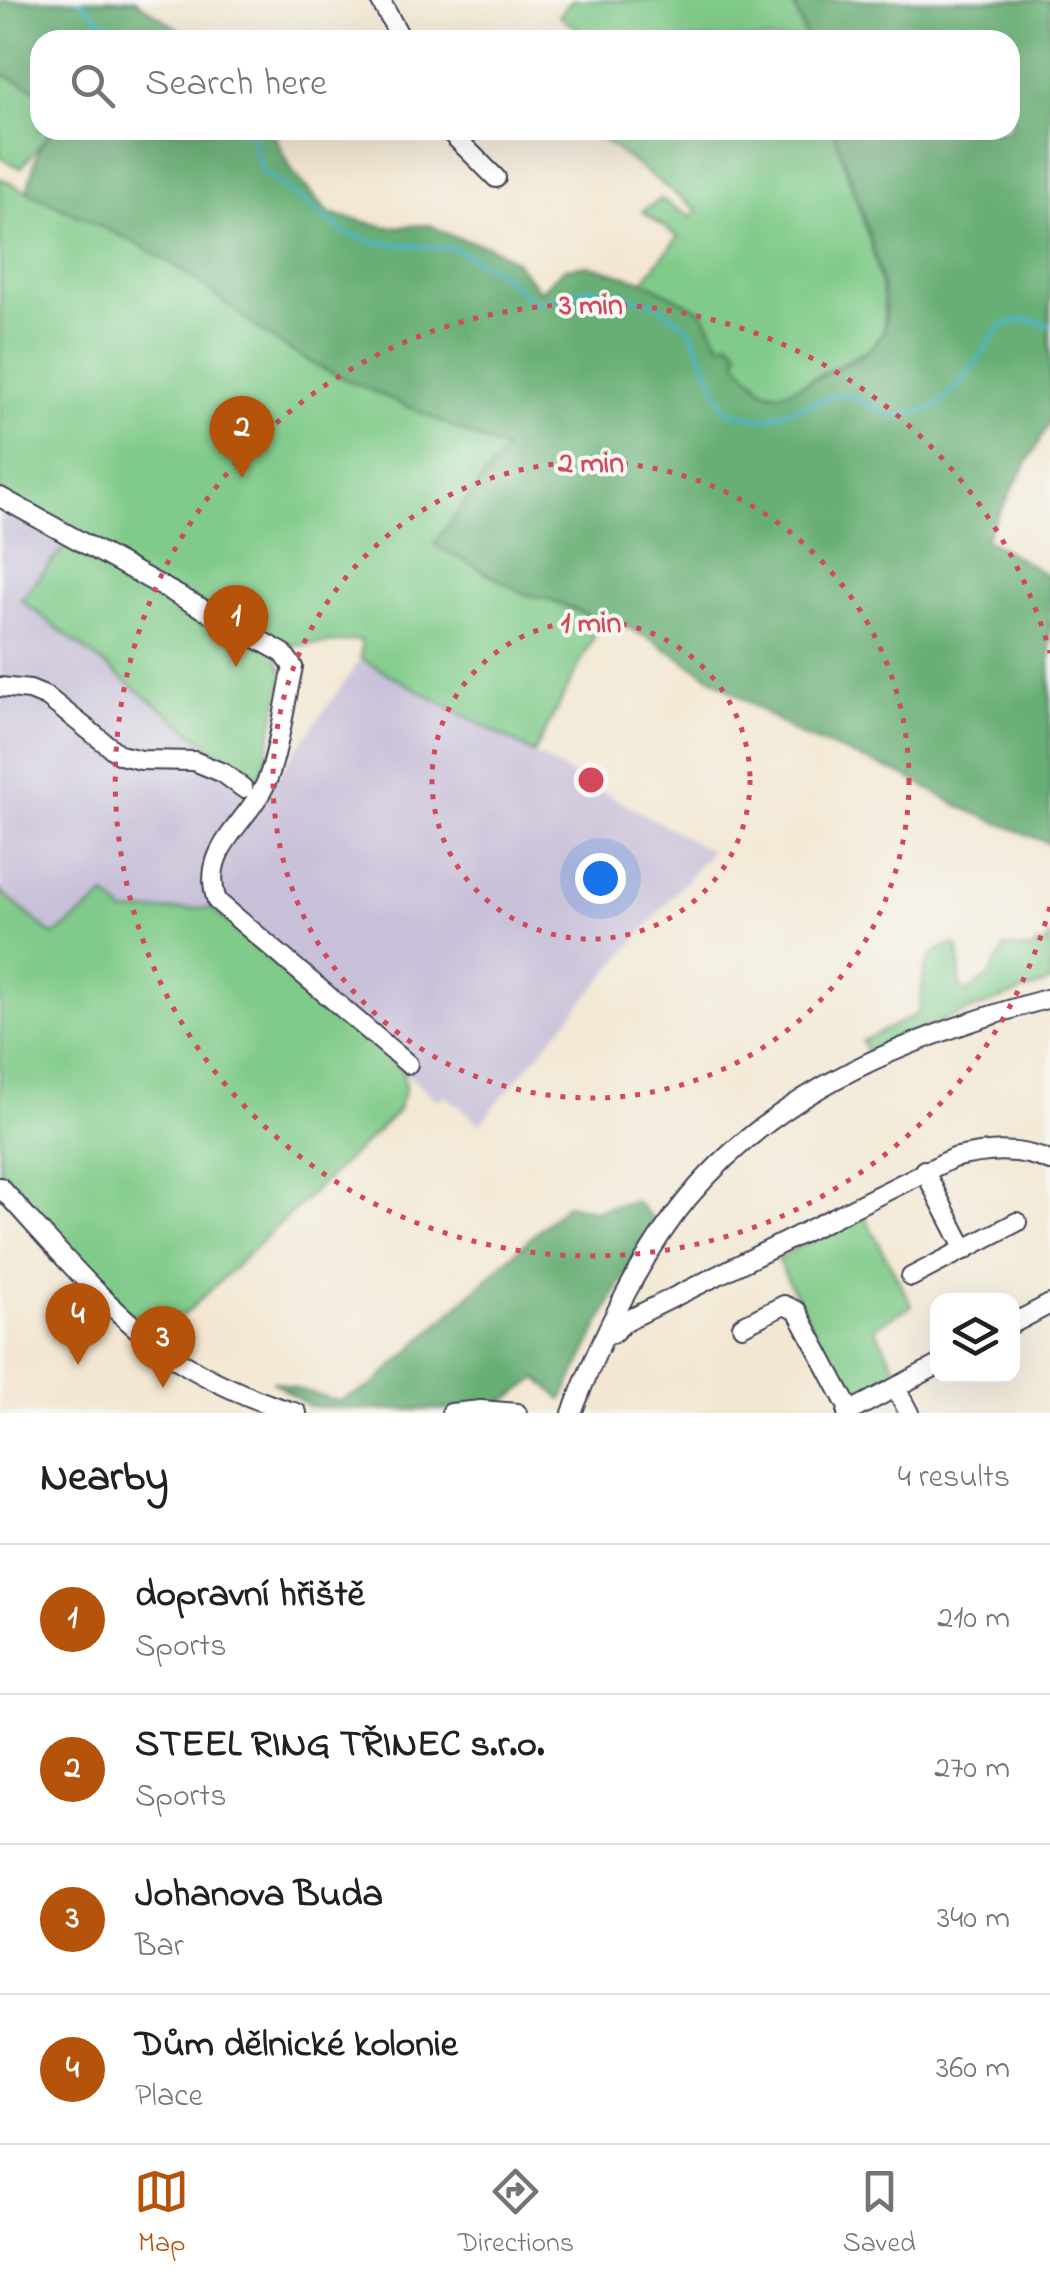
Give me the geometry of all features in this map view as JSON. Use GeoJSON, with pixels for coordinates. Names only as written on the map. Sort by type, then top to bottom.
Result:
{"type":"FeatureCollection","features":[{"type":"Feature","properties":{"kind":"street"},"geometry":{"type":"LineString","coordinates":[[380,0],[396,30]]}},
{"type":"Feature","properties":{"kind":"street"},"geometry":{"type":"LineString","coordinates":[[458,140],[496,178]]}},
{"type":"Feature","properties":{"kind":"street"},"geometry":{"type":"LineString","coordinates":[[0,497],[283,653],[292,667],[266,782],[218,851],[213,868],[214,890],[218,901],[408,1064]]}},
{"type":"Feature","properties":{"kind":"street"},"geometry":{"type":"LineString","coordinates":[[0,687],[30,690],[46,697],[120,755],[140,760],[194,761],[222,773],[243,788]]}},
{"type":"Feature","properties":{"kind":"street"},"geometry":{"type":"LineString","coordinates":[[572,1413],[652,1249],[688,1198],[743,1142],[829,1082],[890,1052],[978,1018],[1050,998]]}},
{"type":"Feature","properties":{"kind":"street"},"geometry":{"type":"LineString","coordinates":[[604,1341],[626,1321],[952,1158],[989,1150],[1026,1152],[1050,1161]]}},
{"type":"Feature","properties":{"kind":"street"},"geometry":{"type":"LineString","coordinates":[[924,1170],[965,1250]]}},
{"type":"Feature","properties":{"kind":"street"},"geometry":{"type":"LineString","coordinates":[[0,1187],[116,1308],[160,1348],[236,1390],[296,1413]]}},
{"type":"Feature","properties":{"kind":"street"},"geometry":{"type":"LineString","coordinates":[[911,1277],[1017,1222]]}},
{"type":"Feature","properties":{"kind":"street"},"geometry":{"type":"LineString","coordinates":[[1020,1320],[1050,1304]]}},
{"type":"Feature","properties":{"kind":"street"},"geometry":{"type":"LineString","coordinates":[[742,1326],[784,1305],[796,1310],[850,1412],[930,1370]]}},
{"type":"Feature","properties":{"kind":"street"},"geometry":{"type":"LineString","coordinates":[[896,1388],[908,1413]]}},
{"type":"Feature","properties":{"kind":"street"},"geometry":{"type":"LineString","coordinates":[[451,1413],[518,1413]]}},
{"type":"Feature","properties":{"kind":"shaded area"},"geometry":{"type":"Polygon","coordinates":[[[0,492],[68,542],[22,600],[255,781],[259,777],[271,785],[361,659],[711,851],[480,1123],[444,1095],[438,1101],[211,908],[124,913],[106,896],[54,936],[0,891],[0,492]]]}},
{"type":"Feature","properties":{"kind":"green space"},"geometry":{"type":"Polygon","coordinates":[[[0,0],[135,0],[180,30],[30,30],[30,86],[0,73],[0,0]]]}},
{"type":"Feature","properties":{"kind":"green space"},"geometry":{"type":"Polygon","coordinates":[[[572,0],[792,0],[803,30],[579,30],[559,16],[572,0]]]}},
{"type":"Feature","properties":{"kind":"green space"},"geometry":{"type":"Polygon","coordinates":[[[792,0],[1050,0],[1050,422],[985,538],[1050,577],[1050,844],[961,807],[904,775],[800,735],[657,643],[614,620],[602,621],[525,594],[434,544],[505,450],[318,367],[268,336],[184,271],[138,244],[27,191],[44,140],[277,140],[293,172],[330,214],[388,227],[430,225],[454,237],[489,246],[515,261],[540,291],[565,268],[588,265],[643,281],[702,311],[721,345],[729,341],[739,350],[737,362],[764,390],[778,393],[853,360],[877,342],[883,332],[883,292],[877,263],[837,140],[1020,140],[1020,30],[803,30],[792,0]]]}},
{"type":"Feature","properties":{"kind":"green space"},"geometry":{"type":"Polygon","coordinates":[[[0,73],[30,86],[30,140],[44,140],[21,168],[0,158],[0,73]]]}},
{"type":"Feature","properties":{"kind":"green space"},"geometry":{"type":"Polygon","coordinates":[[[603,140],[836,140],[870,241],[884,299],[884,330],[872,348],[792,389],[778,393],[764,390],[721,345],[702,311],[643,281],[678,237],[642,211],[661,199],[691,217],[697,210],[603,140]]]}},
{"type":"Feature","properties":{"kind":"green space"},"geometry":{"type":"Polygon","coordinates":[[[0,178],[138,244],[184,271],[268,336],[318,367],[506,450],[495,464],[483,572],[602,621],[534,753],[361,659],[361,640],[284,647],[278,661],[284,674],[263,772],[255,781],[21,600],[68,542],[0,492],[0,178]]]}},
{"type":"Feature","properties":{"kind":"green space"},"geometry":{"type":"Polygon","coordinates":[[[0,891],[54,936],[106,896],[124,913],[211,908],[403,1070],[405,1089],[397,1112],[183,1316],[131,1316],[0,1178],[0,891]]]}},
{"type":"Feature","properties":{"kind":"green space"},"geometry":{"type":"Polygon","coordinates":[[[1050,935],[1050,982],[867,1052],[862,1041],[918,1014],[924,971],[933,954],[942,948],[959,948],[960,987],[967,992],[988,977],[1005,947],[1031,950],[1038,944],[1047,944],[1050,935]]]}},
{"type":"Feature","properties":{"kind":"green space"},"geometry":{"type":"Polygon","coordinates":[[[635,1201],[656,1222],[615,1293],[562,1400],[538,1378],[493,1409],[309,1406],[272,1381],[338,1401],[371,1387],[567,1204],[594,1210],[635,1201]]]}},
{"type":"Feature","properties":{"kind":"green space"},"geometry":{"type":"Polygon","coordinates":[[[863,1213],[912,1306],[874,1327],[900,1376],[853,1400],[848,1399],[777,1259],[863,1213]]]}},
{"type":"Feature","properties":{"kind":"waterway"},"geometry":{"type":"LineString","coordinates":[[80,0],[115,30]]}},
{"type":"Feature","properties":{"kind":"waterway"},"geometry":{"type":"LineString","coordinates":[[252,140],[263,172],[346,233],[374,242],[455,249],[496,270],[535,303],[592,288],[655,303],[690,329],[727,412],[763,419],[844,393],[895,417],[934,408],[961,383],[1000,327],[1024,319],[1050,325]]}},
{"type":"Feature","properties":{"kind":"place","name":"STEEL RING TŘINEC s.r.o."},"geometry":{"type":"Point","coordinates":[242,478]}},
{"type":"Feature","properties":{"kind":"place","name":"dopravní hřiště"},"geometry":{"type":"Point","coordinates":[236,667]}},
{"type":"Feature","properties":{"kind":"place","name":"Dům dělnické kolonie"},"geometry":{"type":"Point","coordinates":[78,1365]}},
{"type":"Feature","properties":{"kind":"place","name":"Johanova Buda"},"geometry":{"type":"Point","coordinates":[163,1388]}}]}
